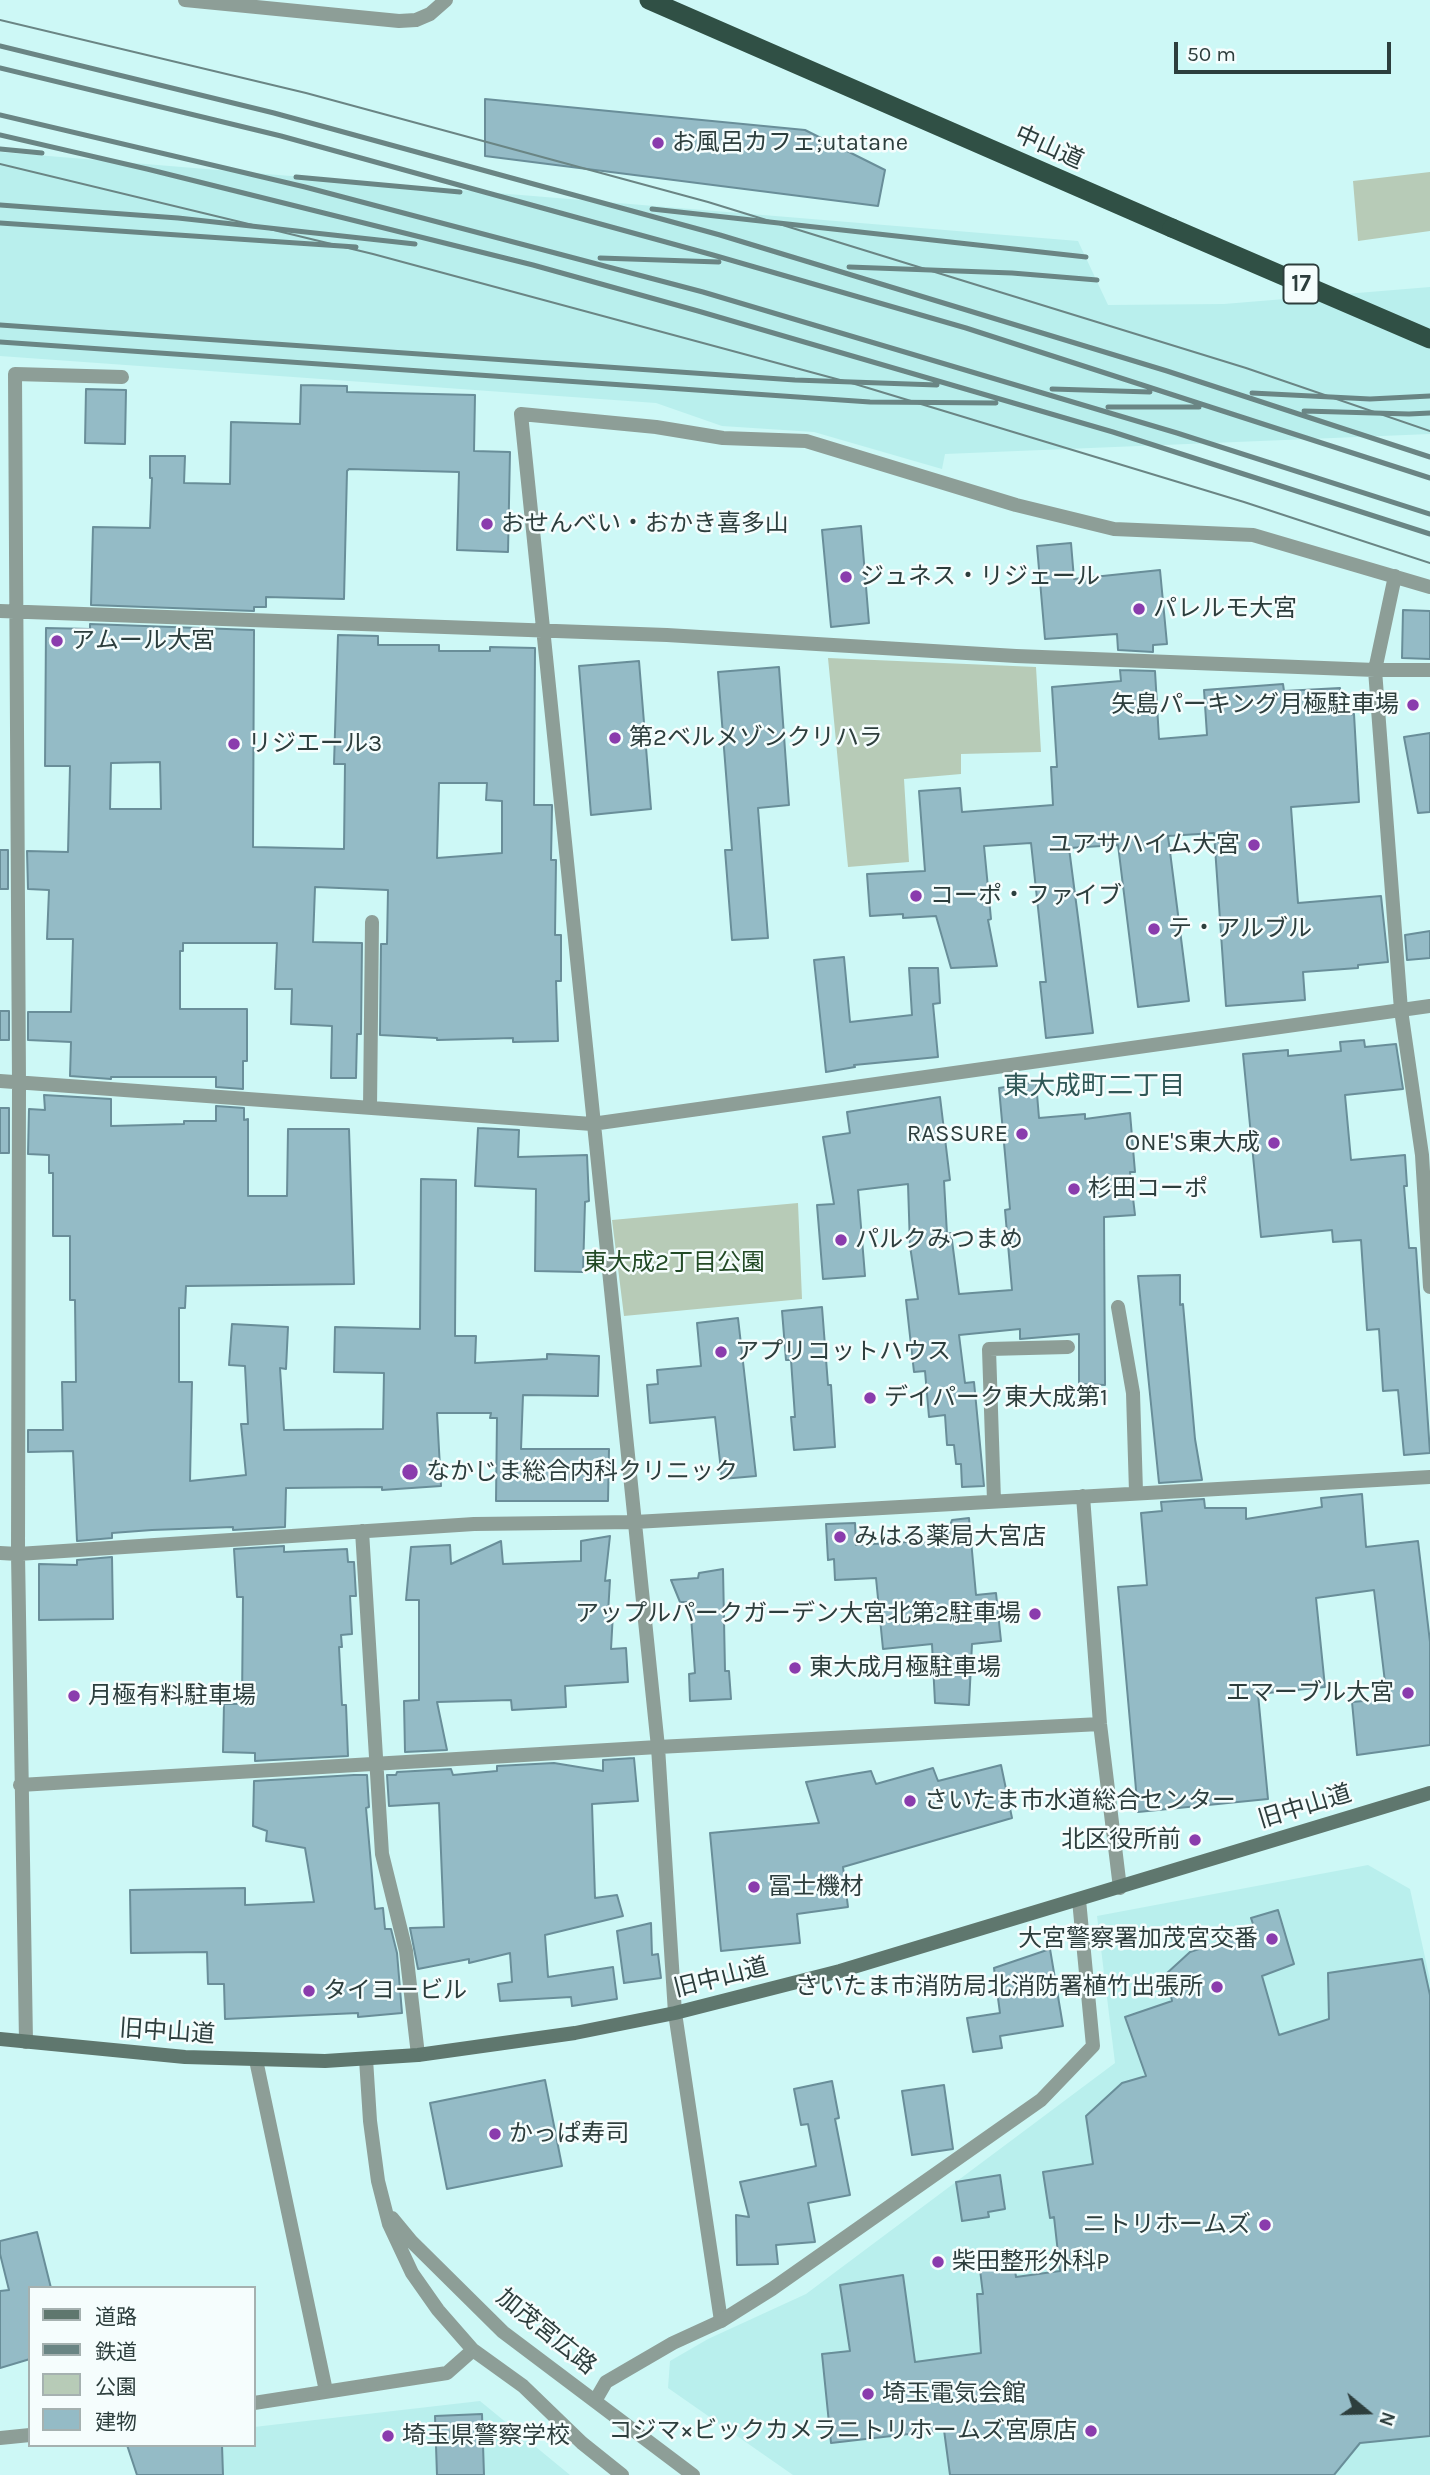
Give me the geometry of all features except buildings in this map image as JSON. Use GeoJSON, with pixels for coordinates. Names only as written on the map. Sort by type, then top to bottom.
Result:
{"type":"FeatureCollection","features":[{"type":"Feature","properties":{"kind":"highway","name":"中山道"},"geometry":{"type":"LineString","coordinates":[[649,0],[1430,340]]}},
{"type":"Feature","properties":{"kind":"main road","name":"旧中山道"},"geometry":{"type":"LineString","coordinates":[[0,2039],[185,2057],[256,2060],[366,2059],[418,2055],[575,2033],[675,2013],[840,1971],[1430,1793]]}},
{"type":"Feature","properties":{"kind":"street"},"geometry":{"type":"LineString","coordinates":[[185,0],[399,21],[416,20],[430,14],[446,0]]}},
{"type":"Feature","properties":{"kind":"street"},"geometry":{"type":"LineString","coordinates":[[26,2042],[18,1554],[19,1083],[15,374],[122,377]]}},
{"type":"Feature","properties":{"kind":"street"},"geometry":{"type":"LineString","coordinates":[[722,2321],[675,2013],[658,1747],[521,414],[656,427],[723,438],[806,441],[1016,505],[1114,529],[1253,536],[1430,587]]}},
{"type":"Feature","properties":{"kind":"street"},"geometry":{"type":"LineString","coordinates":[[1395,576],[1375,670],[1401,1010],[1422,1155],[1430,1287]]}},
{"type":"Feature","properties":{"kind":"street"},"geometry":{"type":"LineString","coordinates":[[0,611],[667,635],[1016,656],[1430,670]]}},
{"type":"Feature","properties":{"kind":"street"},"geometry":{"type":"LineString","coordinates":[[370,1108],[372,922]]}},
{"type":"Feature","properties":{"kind":"street"},"geometry":{"type":"LineString","coordinates":[[0,1082],[593,1124],[1430,1006]]}},
{"type":"Feature","properties":{"kind":"street"},"geometry":{"type":"LineString","coordinates":[[1118,1307],[1133,1392],[1136,1493]]}},
{"type":"Feature","properties":{"kind":"street"},"geometry":{"type":"LineString","coordinates":[[994,1501],[989,1349],[1068,1347]]}},
{"type":"Feature","properties":{"kind":"street"},"geometry":{"type":"LineString","coordinates":[[0,1553],[474,1524],[635,1522],[1430,1477]]}},
{"type":"Feature","properties":{"kind":"street"},"geometry":{"type":"LineString","coordinates":[[1083,1496],[1100,1724],[1120,1888]]}},
{"type":"Feature","properties":{"kind":"street"},"geometry":{"type":"LineString","coordinates":[[362,1531],[382,1854],[406,1951],[418,2055]]}},
{"type":"Feature","properties":{"kind":"street"},"geometry":{"type":"LineString","coordinates":[[20,1785],[1100,1724]]}},
{"type":"Feature","properties":{"kind":"street"},"geometry":{"type":"LineString","coordinates":[[595,2401],[606,2382],[673,2343],[722,2321],[772,2289],[1041,2101],[1093,2046],[1079,1900]]}},
{"type":"Feature","properties":{"kind":"street","name":"加茂宮広路"},"geometry":{"type":"LineString","coordinates":[[366,2059],[370,2121],[384,2209],[412,2273],[438,2310],[473,2350],[523,2386],[582,2444],[622,2475]]}},
{"type":"Feature","properties":{"kind":"street"},"geometry":{"type":"LineString","coordinates":[[256,2060],[326,2391]]}},
{"type":"Feature","properties":{"kind":"street","name":"加茂宮広路"},"geometry":{"type":"LineString","coordinates":[[384,2209],[411,2241],[503,2332],[693,2475]]}},
{"type":"Feature","properties":{"kind":"street"},"geometry":{"type":"LineString","coordinates":[[256,2403],[447,2373],[473,2350]]}},
{"type":"Feature","properties":{"kind":"street"},"geometry":{"type":"LineString","coordinates":[[0,2438],[28,2435]]}},
{"type":"Feature","properties":{"kind":"shaded area"},"geometry":{"type":"Polygon","coordinates":[[[0,152],[1078,241],[1108,305],[1224,304],[1430,287],[1430,434],[945,454],[942,469],[814,432],[722,426],[656,403],[0,356],[0,152]]]}},
{"type":"Feature","properties":{"kind":"shaded area"},"geometry":{"type":"Polygon","coordinates":[[[1368,1865],[1410,1889],[1430,1980],[1430,2475],[793,2475],[668,2388],[670,2361],[708,2339],[806,2294],[1115,2063],[1097,1916],[1368,1865]]]}},
{"type":"Feature","properties":{"kind":"shaded area","name":"埼玉県警察学校"},"geometry":{"type":"Polygon","coordinates":[[[480,2401],[570,2475],[176,2475],[176,2447],[256,2447],[256,2427],[480,2401]]]}},
{"type":"Feature","properties":{"kind":"green space"},"geometry":{"type":"Polygon","coordinates":[[[1430,172],[1430,231],[1358,241],[1353,181],[1430,172]]]}},
{"type":"Feature","properties":{"kind":"green space"},"geometry":{"type":"Polygon","coordinates":[[[828,658],[1036,667],[1041,752],[961,754],[961,774],[904,779],[909,862],[848,867],[828,658]]]}},
{"type":"Feature","properties":{"kind":"green space","name":"東大成2丁目公園"},"geometry":{"type":"Polygon","coordinates":[[[798,1203],[802,1299],[624,1316],[612,1220],[798,1203]]]}},
{"type":"Feature","properties":{"kind":"tram line"},"geometry":{"type":"LineString","coordinates":[[0,20],[306,93],[708,202],[1246,368],[1430,431]]}},
{"type":"Feature","properties":{"kind":"tram line"},"geometry":{"type":"LineString","coordinates":[[0,164],[373,254],[855,384],[1244,502],[1430,563]]}},
{"type":"Feature","properties":{"kind":"railway"},"geometry":{"type":"LineString","coordinates":[[0,46],[274,113],[720,235],[1167,371],[1430,457]]}},
{"type":"Feature","properties":{"kind":"railway"},"geometry":{"type":"LineString","coordinates":[[0,68],[281,136],[713,255],[966,328],[1430,478]]}},
{"type":"Feature","properties":{"kind":"railway"},"geometry":{"type":"LineString","coordinates":[[0,115],[305,187],[703,292],[1177,433],[1430,514]]}},
{"type":"Feature","properties":{"kind":"railway"},"geometry":{"type":"LineString","coordinates":[[0,135],[533,265],[698,311],[1113,432],[1430,534]]}},
{"type":"Feature","properties":{"kind":"railway"},"geometry":{"type":"LineString","coordinates":[[0,149],[42,153]]}},
{"type":"Feature","properties":{"kind":"railway"},"geometry":{"type":"LineString","coordinates":[[296,177],[460,192]]}},
{"type":"Feature","properties":{"kind":"railway"},"geometry":{"type":"LineString","coordinates":[[0,205],[178,218],[415,244]]}},
{"type":"Feature","properties":{"kind":"railway"},"geometry":{"type":"LineString","coordinates":[[652,209],[1086,257]]}},
{"type":"Feature","properties":{"kind":"railway"},"geometry":{"type":"LineString","coordinates":[[0,223],[356,247]]}},
{"type":"Feature","properties":{"kind":"railway"},"geometry":{"type":"LineString","coordinates":[[600,258],[719,262]]}},
{"type":"Feature","properties":{"kind":"railway"},"geometry":{"type":"LineString","coordinates":[[849,267],[1012,273],[1097,280]]}},
{"type":"Feature","properties":{"kind":"railway"},"geometry":{"type":"LineString","coordinates":[[0,325],[795,380],[937,385]]}},
{"type":"Feature","properties":{"kind":"railway"},"geometry":{"type":"LineString","coordinates":[[0,342],[870,402],[996,403]]}},
{"type":"Feature","properties":{"kind":"railway"},"geometry":{"type":"LineString","coordinates":[[1052,389],[1150,392]]}},
{"type":"Feature","properties":{"kind":"railway"},"geometry":{"type":"LineString","coordinates":[[1252,393],[1370,399],[1430,396]]}},
{"type":"Feature","properties":{"kind":"railway"},"geometry":{"type":"LineString","coordinates":[[1108,407],[1199,407]]}},
{"type":"Feature","properties":{"kind":"railway"},"geometry":{"type":"LineString","coordinates":[[1304,411],[1430,413]]}},
{"type":"Feature","properties":{"kind":"place","name":"お風呂カフェ;utatane"},"geometry":{"type":"Point","coordinates":[658,143]}},
{"type":"Feature","properties":{"kind":"place","name":"おせんべい・おかき喜多山"},"geometry":{"type":"Point","coordinates":[487,524]}},
{"type":"Feature","properties":{"kind":"place","name":"ジュネス・リジェール"},"geometry":{"type":"Point","coordinates":[846,577]}},
{"type":"Feature","properties":{"kind":"place","name":"パレルモ大宮"},"geometry":{"type":"Point","coordinates":[1139,609]}},
{"type":"Feature","properties":{"kind":"place","name":"アムール大宮"},"geometry":{"type":"Point","coordinates":[57,641]}},
{"type":"Feature","properties":{"kind":"place","name":"矢島パーキング月極駐車場"},"geometry":{"type":"Point","coordinates":[1413,705]}},
{"type":"Feature","properties":{"kind":"place","name":"第2ベルメゾンクリハラ"},"geometry":{"type":"Point","coordinates":[615,738]}},
{"type":"Feature","properties":{"kind":"place","name":"リジエール3"},"geometry":{"type":"Point","coordinates":[234,744]}},
{"type":"Feature","properties":{"kind":"place","name":"ユアサハイム大宮"},"geometry":{"type":"Point","coordinates":[1254,845]}},
{"type":"Feature","properties":{"kind":"place","name":"コーポ・ファイブ"},"geometry":{"type":"Point","coordinates":[916,896]}},
{"type":"Feature","properties":{"kind":"place","name":"テ・アルブル"},"geometry":{"type":"Point","coordinates":[1154,929]}},
{"type":"Feature","properties":{"kind":"place","name":"RASSURE"},"geometry":{"type":"Point","coordinates":[1022,1134]}},
{"type":"Feature","properties":{"kind":"place","name":"ONE'S東大成"},"geometry":{"type":"Point","coordinates":[1274,1143]}},
{"type":"Feature","properties":{"kind":"place","name":"杉田コーポ"},"geometry":{"type":"Point","coordinates":[1074,1189]}},
{"type":"Feature","properties":{"kind":"place","name":"パルクみつまめ"},"geometry":{"type":"Point","coordinates":[841,1240]}},
{"type":"Feature","properties":{"kind":"place","name":"アプリコットハウス"},"geometry":{"type":"Point","coordinates":[721,1352]}},
{"type":"Feature","properties":{"kind":"place","name":"デイパーク東大成第1"},"geometry":{"type":"Point","coordinates":[870,1398]}},
{"type":"Feature","properties":{"kind":"place","name":"なかじま総合内科クリニック"},"geometry":{"type":"Point","coordinates":[410,1472]}},
{"type":"Feature","properties":{"kind":"place","name":"みはる薬局大宮店"},"geometry":{"type":"Point","coordinates":[840,1537]}},
{"type":"Feature","properties":{"kind":"place","name":"アップルパークガーデン大宮北第2駐車場"},"geometry":{"type":"Point","coordinates":[1035,1614]}},
{"type":"Feature","properties":{"kind":"place","name":"東大成月極駐車場"},"geometry":{"type":"Point","coordinates":[795,1668]}},
{"type":"Feature","properties":{"kind":"place","name":"エマーブル大宮"},"geometry":{"type":"Point","coordinates":[1408,1693]}},
{"type":"Feature","properties":{"kind":"place","name":"月極有料駐車場"},"geometry":{"type":"Point","coordinates":[74,1696]}},
{"type":"Feature","properties":{"kind":"place","name":"さいたま市水道総合センター"},"geometry":{"type":"Point","coordinates":[910,1801]}},
{"type":"Feature","properties":{"kind":"place","name":"北区役所前"},"geometry":{"type":"Point","coordinates":[1195,1840]}},
{"type":"Feature","properties":{"kind":"place","name":"冨士機材"},"geometry":{"type":"Point","coordinates":[754,1887]}},
{"type":"Feature","properties":{"kind":"place","name":"大宮警察署加茂宮交番"},"geometry":{"type":"Point","coordinates":[1272,1939]}},
{"type":"Feature","properties":{"kind":"place","name":"さいたま市消防局北消防署植竹出張所"},"geometry":{"type":"Point","coordinates":[1217,1987]}},
{"type":"Feature","properties":{"kind":"place","name":"タイヨービル"},"geometry":{"type":"Point","coordinates":[309,1991]}},
{"type":"Feature","properties":{"kind":"place","name":"かっぱ寿司"},"geometry":{"type":"Point","coordinates":[495,2134]}},
{"type":"Feature","properties":{"kind":"place","name":"ニトリホームズ"},"geometry":{"type":"Point","coordinates":[1265,2225]}},
{"type":"Feature","properties":{"kind":"place","name":"柴田整形外科P"},"geometry":{"type":"Point","coordinates":[938,2262]}},
{"type":"Feature","properties":{"kind":"place","name":"埼玉電気会館"},"geometry":{"type":"Point","coordinates":[868,2394]}},
{"type":"Feature","properties":{"kind":"place","name":"コジマ×ビックカメラニトリホームズ宮原店"},"geometry":{"type":"Point","coordinates":[1091,2431]}},
{"type":"Feature","properties":{"kind":"place","name":"埼玉県警察学校"},"geometry":{"type":"Point","coordinates":[388,2436]}},
{"type":"Feature","properties":{"kind":"district","name":"東大成町二丁目"},"geometry":{"type":"Point","coordinates":[1094,1087]}}]}
